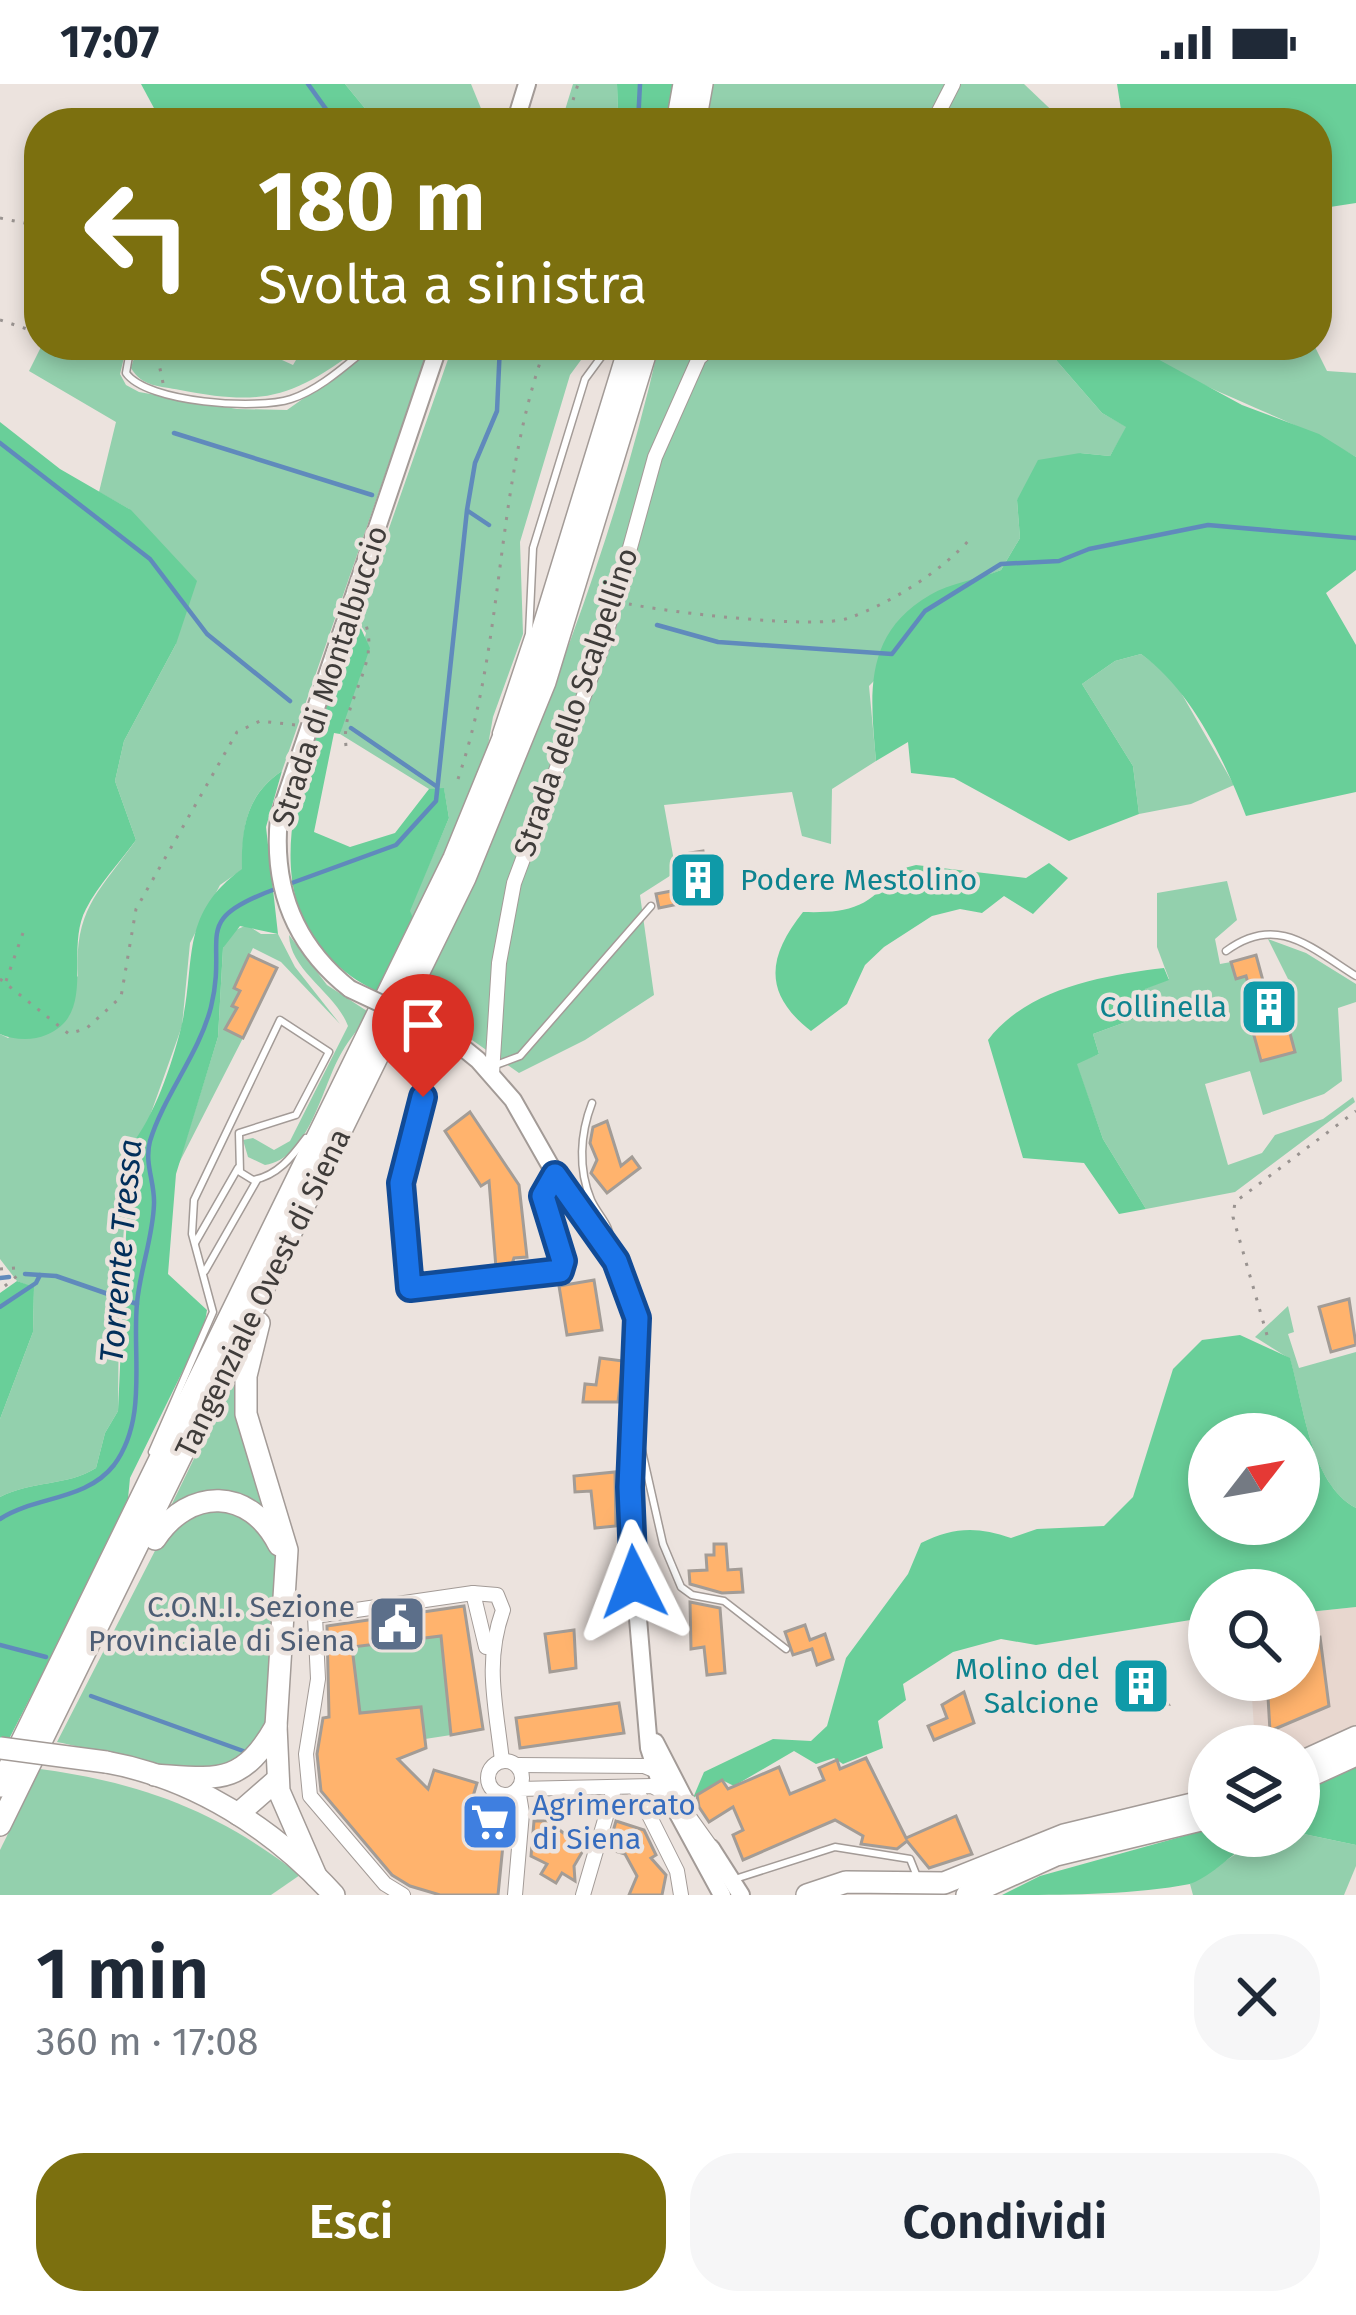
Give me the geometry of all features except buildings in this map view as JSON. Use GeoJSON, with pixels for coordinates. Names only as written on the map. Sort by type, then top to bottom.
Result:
{"type":"FeatureCollection","features":[{"type":"Feature","properties":{"kind":"main road","name":"Tangenziale Ovest di Siena"},"geometry":{"type":"LineString","coordinates":[[0,1826],[9,1787],[137,1509],[406,962],[490,774],[560,584],[626,360]]}},
{"type":"Feature","properties":{"kind":"main road","name":"Tangenziale Ovest di Siena"},"geometry":{"type":"LineString","coordinates":[[9,1787],[105,1615],[446,920],[506,782],[578,586],[644,360]]}},
{"type":"Feature","properties":{"kind":"main road"},"geometry":{"type":"LineString","coordinates":[[271,1277],[249,1360],[245,1404],[252,1443],[284,1532],[278,1779],[287,1817],[316,1876]]}},
{"type":"Feature","properties":{"kind":"main road"},"geometry":{"type":"LineString","coordinates":[[105,1615],[166,1522],[196,1502],[219,1499],[253,1510],[271,1528],[286,1562]]}},
{"type":"Feature","properties":{"kind":"main road"},"geometry":{"type":"LineString","coordinates":[[238,1814],[243,1770],[276,1726]]}},
{"type":"Feature","properties":{"kind":"main road"},"geometry":{"type":"LineString","coordinates":[[1320,1753],[1356,1737]]}},
{"type":"Feature","properties":{"kind":"main road"},"geometry":{"type":"LineString","coordinates":[[0,1748],[106,1762],[155,1774],[221,1777],[243,1770]]}},
{"type":"Feature","properties":{"kind":"main road"},"geometry":{"type":"LineString","coordinates":[[1320,1771],[1356,1755]]}},
{"type":"Feature","properties":{"kind":"main road"},"geometry":{"type":"LineString","coordinates":[[155,1774],[238,1814],[334,1895]]}},
{"type":"Feature","properties":{"kind":"main road"},"geometry":{"type":"LineString","coordinates":[[238,1814],[278,1779]]}},
{"type":"Feature","properties":{"kind":"main road"},"geometry":{"type":"LineString","coordinates":[[806,1895],[837,1883],[936,1885],[1064,1834],[1188,1805]]}},
{"type":"Feature","properties":{"kind":"main road"},"geometry":{"type":"LineString","coordinates":[[967,1895],[1057,1856],[1188,1823]]}},
{"type":"Feature","properties":{"kind":"main road"},"geometry":{"type":"LineString","coordinates":[[876,1882],[898,1895]]}},
{"type":"Feature","properties":{"kind":"street","name":"Strada di Montalbuccio"},"geometry":{"type":"LineString","coordinates":[[434,360],[279,817],[277,856],[287,906],[303,942],[350,989],[446,1034],[494,1070],[555,1175],[608,1247],[628,1287],[638,1328],[632,1558],[654,1768],[732,1890]]}},
{"type":"Feature","properties":{"kind":"street","name":"Strada dello Scalpellino"},"geometry":{"type":"LineString","coordinates":[[494,1070],[499,963],[510,895],[615,601],[656,457],[698,360]]}},
{"type":"Feature","properties":{"kind":"street"},"geometry":{"type":"LineString","coordinates":[[403,1895],[386,1884],[310,1796],[306,1754],[318,1679],[313,1622],[324,1611],[473,1592],[497,1594],[503,1603],[490,1658]]}},
{"type":"Feature","properties":{"kind":"street"},"geometry":{"type":"LineString","coordinates":[[473,1592],[509,1763],[522,1780],[515,1895]]}},
{"type":"Feature","properties":{"kind":"street","name":"Strada di Montalbuccio"},"geometry":{"type":"LineString","coordinates":[[650,1739],[732,1890]]}},
{"type":"Feature","properties":{"kind":"street"},"geometry":{"type":"LineString","coordinates":[[632,1766],[650,1739]]}},
{"type":"Feature","properties":{"kind":"street"},"geometry":{"type":"LineString","coordinates":[[670,1796],[652,1786],[518,1789],[504,1795],[490,1786],[490,1770],[509,1763],[654,1768],[713,1850]]}},
{"type":"Feature","properties":{"kind":"street"},"geometry":{"type":"LineString","coordinates":[[583,1895],[614,1789]]}},
{"type":"Feature","properties":{"kind":"street"},"geometry":{"type":"LineString","coordinates":[[636,1789],[677,1871],[681,1895]]}},
{"type":"Feature","properties":{"kind":"lane"},"geometry":{"type":"LineString","coordinates":[[128,360],[126,373],[140,387],[234,404],[273,404],[302,395],[350,360]]}},
{"type":"Feature","properties":{"kind":"lane"},"geometry":{"type":"LineString","coordinates":[[490,774],[497,725],[532,621],[533,548],[585,379],[599,360]]}},
{"type":"Feature","properties":{"kind":"lane"},"geometry":{"type":"LineString","coordinates":[[494,1070],[520,1056],[651,905]]}},
{"type":"Feature","properties":{"kind":"lane"},"geometry":{"type":"LineString","coordinates":[[1226,951],[1253,931],[1270,932],[1315,950],[1356,976]]}},
{"type":"Feature","properties":{"kind":"lane"},"geometry":{"type":"LineString","coordinates":[[137,1509],[146,1464],[211,1322],[213,1299],[195,1243],[193,1206],[280,1020],[329,1052],[296,1115],[242,1130],[238,1168],[195,1243]]}},
{"type":"Feature","properties":{"kind":"lane"},"geometry":{"type":"LineString","coordinates":[[433,1076],[412,1126],[402,1171],[410,1288],[560,1271],[563,1261],[543,1196],[555,1175]]}},
{"type":"Feature","properties":{"kind":"lane"},"geometry":{"type":"LineString","coordinates":[[205,1272],[257,1180],[291,1158],[339,1091]]}},
{"type":"Feature","properties":{"kind":"lane"},"geometry":{"type":"LineString","coordinates":[[592,1103],[584,1127],[583,1172],[594,1208],[610,1230],[608,1247]]}},
{"type":"Feature","properties":{"kind":"lane"},"geometry":{"type":"LineString","coordinates":[[222,1139],[236,1155]]}},
{"type":"Feature","properties":{"kind":"lane"},"geometry":{"type":"LineString","coordinates":[[238,1168],[257,1180]]}},
{"type":"Feature","properties":{"kind":"lane"},"geometry":{"type":"LineString","coordinates":[[632,1421],[646,1458],[663,1544],[681,1587],[692,1595],[724,1600],[786,1649]]}},
{"type":"Feature","properties":{"kind":"lane"},"geometry":{"type":"LineString","coordinates":[[732,1890],[835,1847],[910,1858],[916,1874]]}},
{"type":"Feature","properties":{"kind":"path"},"geometry":{"type":"LineString","coordinates":[[160,360],[165,392]]}},
{"type":"Feature","properties":{"kind":"path"},"geometry":{"type":"LineString","coordinates":[[458,779],[475,728],[512,471],[542,360]]}},
{"type":"Feature","properties":{"kind":"path"},"geometry":{"type":"LineString","coordinates":[[615,601],[680,615],[845,620],[950,562],[971,538]]}},
{"type":"Feature","properties":{"kind":"path"},"geometry":{"type":"LineString","coordinates":[[346,746],[346,713],[372,648],[353,596]]}},
{"type":"Feature","properties":{"kind":"path"},"geometry":{"type":"LineString","coordinates":[[24,930],[2,981],[69,1034],[87,1028],[121,997],[136,909],[237,732],[260,721],[307,729]]}},
{"type":"Feature","properties":{"kind":"path"},"geometry":{"type":"LineString","coordinates":[[1267,1335],[1232,1217],[1235,1202],[1356,1111]]}},
{"type":"Feature","properties":{"kind":"path"},"geometry":{"type":"LineString","coordinates":[[0,1269],[15,1268],[17,1276],[0,1290]]}},
{"type":"Feature","properties":{"kind":"shaded area"},"geometry":{"type":"Polygon","coordinates":[[[1356,1607],[1356,1764],[1320,1781],[1320,1725],[1254,1725],[1252,1701],[1320,1701],[1320,1611],[1356,1607]]]}},
{"type":"Feature","properties":{"kind":"green space"},"geometry":{"type":"Polygon","coordinates":[[[141,84],[345,84],[365,108],[154,108],[141,84]]]}},
{"type":"Feature","properties":{"kind":"green space"},"geometry":{"type":"Polygon","coordinates":[[[345,84],[471,84],[481,108],[365,108],[345,84]]]}},
{"type":"Feature","properties":{"kind":"green space"},"geometry":{"type":"Polygon","coordinates":[[[573,84],[617,84],[618,108],[566,108],[573,84]]]}},
{"type":"Feature","properties":{"kind":"green space"},"geometry":{"type":"Polygon","coordinates":[[[617,84],[675,84],[671,108],[618,108],[617,84]]]}},
{"type":"Feature","properties":{"kind":"green space"},"geometry":{"type":"Polygon","coordinates":[[[712,84],[1024,84],[1049,108],[708,108],[712,84]]]}},
{"type":"Feature","properties":{"kind":"green space"},"geometry":{"type":"Polygon","coordinates":[[[1117,84],[1356,84],[1356,203],[1332,207],[1332,108],[1121,108],[1117,84]]]}},
{"type":"Feature","properties":{"kind":"green space"},"geometry":{"type":"Polygon","coordinates":[[[34,360],[123,360],[120,374],[126,385],[139,392],[237,409],[287,410],[358,360],[425,360],[282,771],[260,791],[248,814],[243,869],[220,885],[190,943],[182,1026],[146,1127],[130,1147],[119,1295],[118,1411],[105,1433],[96,1468],[0,1497],[0,1419],[33,1332],[34,1288],[17,1281],[0,1259],[0,1034],[8,1038],[78,976],[85,917],[136,840],[115,781],[124,741],[176,644],[129,509],[99,492],[116,422],[29,371],[34,360]]]}},
{"type":"Feature","properties":{"kind":"green space"},"geometry":{"type":"Polygon","coordinates":[[[133,360],[282,360],[293,365],[296,360],[342,360],[298,387],[258,397],[165,388],[146,382],[131,368],[133,360]]]}},
{"type":"Feature","properties":{"kind":"green space"},"geometry":{"type":"Polygon","coordinates":[[[448,360],[581,360],[570,375],[520,542],[523,634],[493,717],[484,768],[414,920],[409,911],[449,818],[444,789],[429,789],[340,734],[366,633],[357,620],[448,360]]]}},
{"type":"Feature","properties":{"kind":"green space"},"geometry":{"type":"Polygon","coordinates":[[[655,360],[1056,360],[1102,413],[1127,427],[1110,456],[1080,453],[1017,500],[1020,538],[1001,570],[972,582],[869,686],[876,761],[832,789],[831,844],[802,836],[792,792],[664,805],[676,872],[640,895],[654,995],[585,1040],[519,1073],[448,1023],[415,1007],[555,682],[638,431],[655,360]]]}},
{"type":"Feature","properties":{"kind":"green space"},"geometry":{"type":"Polygon","coordinates":[[[1056,360],[1160,360],[1242,405],[1319,434],[1356,457],[1356,570],[1326,593],[1356,645],[1356,792],[1246,816],[1216,749],[1190,706],[1141,654],[1115,661],[1082,684],[1133,766],[1139,814],[1069,841],[954,778],[911,773],[908,742],[876,761],[873,689],[882,647],[892,628],[930,595],[1001,570],[1020,538],[1017,500],[1038,460],[1080,453],[1110,456],[1126,427],[1102,413],[1056,360]]]}},
{"type":"Feature","properties":{"kind":"green space"},"geometry":{"type":"Polygon","coordinates":[[[1156,360],[1322,360],[1327,371],[1356,373],[1356,457],[1300,428],[1156,360]]]}},
{"type":"Feature","properties":{"kind":"green space"},"geometry":{"type":"Polygon","coordinates":[[[0,422],[60,469],[131,510],[197,581],[176,644],[124,741],[115,781],[136,840],[86,909],[80,925],[71,1012],[62,1025],[29,1039],[0,1034],[0,422]]]}},
{"type":"Feature","properties":{"kind":"green space"},"geometry":{"type":"Polygon","coordinates":[[[357,620],[370,648],[340,734],[334,733],[314,832],[350,847],[395,833],[429,789],[444,788],[449,818],[410,911],[414,920],[380,993],[331,960],[303,919],[291,873],[293,823],[304,771],[357,620]]]}},
{"type":"Feature","properties":{"kind":"green space"},"geometry":{"type":"Polygon","coordinates":[[[1141,654],[1172,677],[1234,785],[1191,804],[1139,814],[1133,766],[1082,684],[1115,661],[1141,654]]]}},
{"type":"Feature","properties":{"kind":"green space"},"geometry":{"type":"Polygon","coordinates":[[[282,771],[266,827],[278,934],[240,926],[223,948],[218,1037],[176,1174],[168,1274],[207,1310],[204,1328],[130,1478],[127,1509],[9,1739],[0,1738],[0,1497],[96,1468],[105,1433],[118,1411],[130,1147],[154,1106],[172,1059],[199,922],[222,886],[242,869],[248,814],[260,791],[282,771]]]}},
{"type":"Feature","properties":{"kind":"green space"},"geometry":{"type":"Polygon","coordinates":[[[1049,863],[1068,878],[1033,914],[1004,896],[982,913],[960,909],[932,916],[865,965],[847,1004],[811,1031],[784,1003],[778,989],[777,960],[803,912],[855,906],[876,894],[893,871],[916,865],[1026,878],[1049,863]]]}},
{"type":"Feature","properties":{"kind":"green space"},"geometry":{"type":"Polygon","coordinates":[[[1227,881],[1237,920],[1215,939],[1220,964],[1231,962],[1246,976],[1256,1012],[1248,1015],[1262,1061],[1295,1052],[1281,1001],[1269,1003],[1289,981],[1268,939],[1306,953],[1356,984],[1356,1002],[1338,1008],[1342,1081],[1324,1094],[1263,1115],[1250,1071],[1205,1084],[1228,1165],[1262,1153],[1275,1135],[1323,1119],[1353,1097],[1355,1102],[1235,1192],[1146,1209],[1103,1139],[1076,1063],[1099,1054],[1093,1034],[1134,1019],[1144,989],[1169,979],[1157,947],[1157,893],[1227,881]]]}},
{"type":"Feature","properties":{"kind":"green space"},"geometry":{"type":"Polygon","coordinates":[[[247,925],[261,934],[278,934],[295,967],[340,1024],[281,962],[253,948],[234,987],[240,991],[233,1005],[237,1008],[226,1029],[243,1038],[178,1165],[218,1037],[223,948],[231,932],[247,925]]]}},
{"type":"Feature","properties":{"kind":"green space"},"geometry":{"type":"Polygon","coordinates":[[[289,935],[327,985],[370,1013],[342,1052],[304,1135],[280,1160],[265,1165],[248,1157],[243,1140],[253,1138],[274,1150],[290,1141],[348,1026],[297,960],[289,935]]]}},
{"type":"Feature","properties":{"kind":"green space"},"geometry":{"type":"Polygon","coordinates":[[[1164,968],[1169,980],[1145,989],[1134,1019],[1093,1034],[1099,1054],[1077,1064],[1103,1139],[1146,1209],[1119,1214],[1084,1163],[1023,1158],[988,1040],[1023,1008],[1045,997],[1092,980],[1164,968]]]}},
{"type":"Feature","properties":{"kind":"green space"},"geometry":{"type":"Polygon","coordinates":[[[17,1281],[34,1287],[33,1332],[0,1419],[0,1293],[17,1281]]]}},
{"type":"Feature","properties":{"kind":"green space"},"geometry":{"type":"Polygon","coordinates":[[[1288,1306],[1294,1332],[1288,1334],[1299,1368],[1356,1352],[1356,1508],[1328,1481],[1320,1464],[1320,1413],[1303,1413],[1290,1359],[1255,1337],[1288,1306]]]}},
{"type":"Feature","properties":{"kind":"green space"},"geometry":{"type":"Polygon","coordinates":[[[1240,1335],[1290,1358],[1303,1413],[1188,1413],[1188,1545],[1320,1545],[1320,1464],[1328,1481],[1356,1508],[1356,1607],[1320,1611],[1320,1569],[1188,1569],[1188,1620],[1036,1645],[1001,1639],[953,1652],[903,1684],[906,1700],[878,1721],[883,1748],[843,1764],[834,1758],[816,1764],[794,1751],[734,1786],[722,1780],[693,1798],[704,1772],[773,1739],[811,1741],[827,1726],[846,1658],[908,1574],[921,1543],[965,1530],[1011,1538],[1037,1529],[1104,1526],[1133,1497],[1173,1369],[1202,1340],[1240,1335]]]}},
{"type":"Feature","properties":{"kind":"green space"},"geometry":{"type":"Polygon","coordinates":[[[237,1370],[266,1502],[261,1508],[170,1508],[237,1370]]]}},
{"type":"Feature","properties":{"kind":"green space"},"geometry":{"type":"Polygon","coordinates":[[[241,1509],[275,1550],[276,1565],[266,1718],[254,1752],[229,1768],[207,1770],[154,1764],[57,1742],[161,1539],[190,1512],[241,1509]]]}},
{"type":"Feature","properties":{"kind":"green space"},"geometry":{"type":"Polygon","coordinates":[[[441,1636],[451,1735],[425,1739],[420,1707],[360,1713],[352,1647],[441,1636]]]}},
{"type":"Feature","properties":{"kind":"green space"},"geometry":{"type":"Polygon","coordinates":[[[1356,1764],[1356,1845],[1320,1837],[1320,1781],[1356,1764]]]}},
{"type":"Feature","properties":{"kind":"green space"},"geometry":{"type":"Polygon","coordinates":[[[40,1769],[112,1782],[178,1803],[239,1833],[300,1875],[271,1895],[0,1895],[0,1850],[40,1769]]]}},
{"type":"Feature","properties":{"kind":"green space"},"geometry":{"type":"Polygon","coordinates":[[[1188,1835],[1188,1857],[1232,1857],[1190,1884],[1168,1888],[1002,1895],[1040,1876],[1188,1835]]]}},
{"type":"Feature","properties":{"kind":"green space"},"geometry":{"type":"Polygon","coordinates":[[[1320,1837],[1356,1845],[1356,1866],[1344,1895],[1193,1895],[1190,1884],[1231,1857],[1320,1857],[1320,1837]]]}},
{"type":"Feature","properties":{"kind":"waterway"},"geometry":{"type":"LineString","coordinates":[[308,84],[325,108]]}},
{"type":"Feature","properties":{"kind":"waterway","name":"Torrente Tressa"},"geometry":{"type":"LineString","coordinates":[[639,108],[640,84]]}},
{"type":"Feature","properties":{"kind":"waterway","name":"Torrente Tressa"},"geometry":{"type":"LineString","coordinates":[[289,884],[396,845],[436,801],[467,510],[475,463],[497,411],[499,360]]}},
{"type":"Feature","properties":{"kind":"waterway"},"geometry":{"type":"LineString","coordinates":[[174,433],[372,495]]}},
{"type":"Feature","properties":{"kind":"waterway"},"geometry":{"type":"LineString","coordinates":[[0,443],[150,559],[207,634],[290,701]]}},
{"type":"Feature","properties":{"kind":"waterway"},"geometry":{"type":"LineString","coordinates":[[468,511],[489,525]]}},
{"type":"Feature","properties":{"kind":"waterway"},"geometry":{"type":"LineString","coordinates":[[657,625],[718,642],[892,654],[925,611],[1001,564],[1059,561],[1089,549],[1208,525],[1356,538]]}},
{"type":"Feature","properties":{"kind":"waterway"},"geometry":{"type":"LineString","coordinates":[[351,728],[436,786]]}},
{"type":"Feature","properties":{"kind":"waterway","name":"Torrente Tressa"},"geometry":{"type":"LineString","coordinates":[[0,1519],[89,1485],[114,1465],[125,1447],[135,1408],[137,1303],[153,1216],[150,1141],[206,1024],[222,921],[232,910],[278,888]]}},
{"type":"Feature","properties":{"kind":"waterway"},"geometry":{"type":"LineString","coordinates":[[25,1274],[56,1276],[137,1304]]}},
{"type":"Feature","properties":{"kind":"waterway"},"geometry":{"type":"LineString","coordinates":[[0,1307],[36,1283],[40,1275]]}},
{"type":"Feature","properties":{"kind":"waterway"},"geometry":{"type":"LineString","coordinates":[[0,1278],[9,1277]]}},
{"type":"Feature","properties":{"kind":"waterway"},"geometry":{"type":"LineString","coordinates":[[0,1645],[46,1657]]}},
{"type":"Feature","properties":{"kind":"waterway"},"geometry":{"type":"LineString","coordinates":[[91,1696],[246,1752]]}},
{"type":"Feature","properties":{"kind":"place","name":"Podere Mestolino"},"geometry":{"type":"Point","coordinates":[698,880]}},
{"type":"Feature","properties":{"kind":"place","name":"Collinella"},"geometry":{"type":"Point","coordinates":[1269,1007]}},
{"type":"Feature","properties":{"kind":"place","name":"C.O.N.I. Sezione Provinciale di Siena"},"geometry":{"type":"Point","coordinates":[397,1624]}},
{"type":"Feature","properties":{"kind":"place","name":"Molino del Salcione"},"geometry":{"type":"Point","coordinates":[1141,1686]}},
{"type":"Feature","properties":{"kind":"place","name":"Agrimercato di Siena"},"geometry":{"type":"Point","coordinates":[490,1822]}},
{"type":"Feature","properties":{"kind":"route"},"geometry":{"type":"LineString","coordinates":[[423,1097],[401,1183],[410,1288],[560,1271],[563,1261],[543,1196],[555,1175],[620,1268],[639,1336],[630,1487],[634,1582]]}}]}
